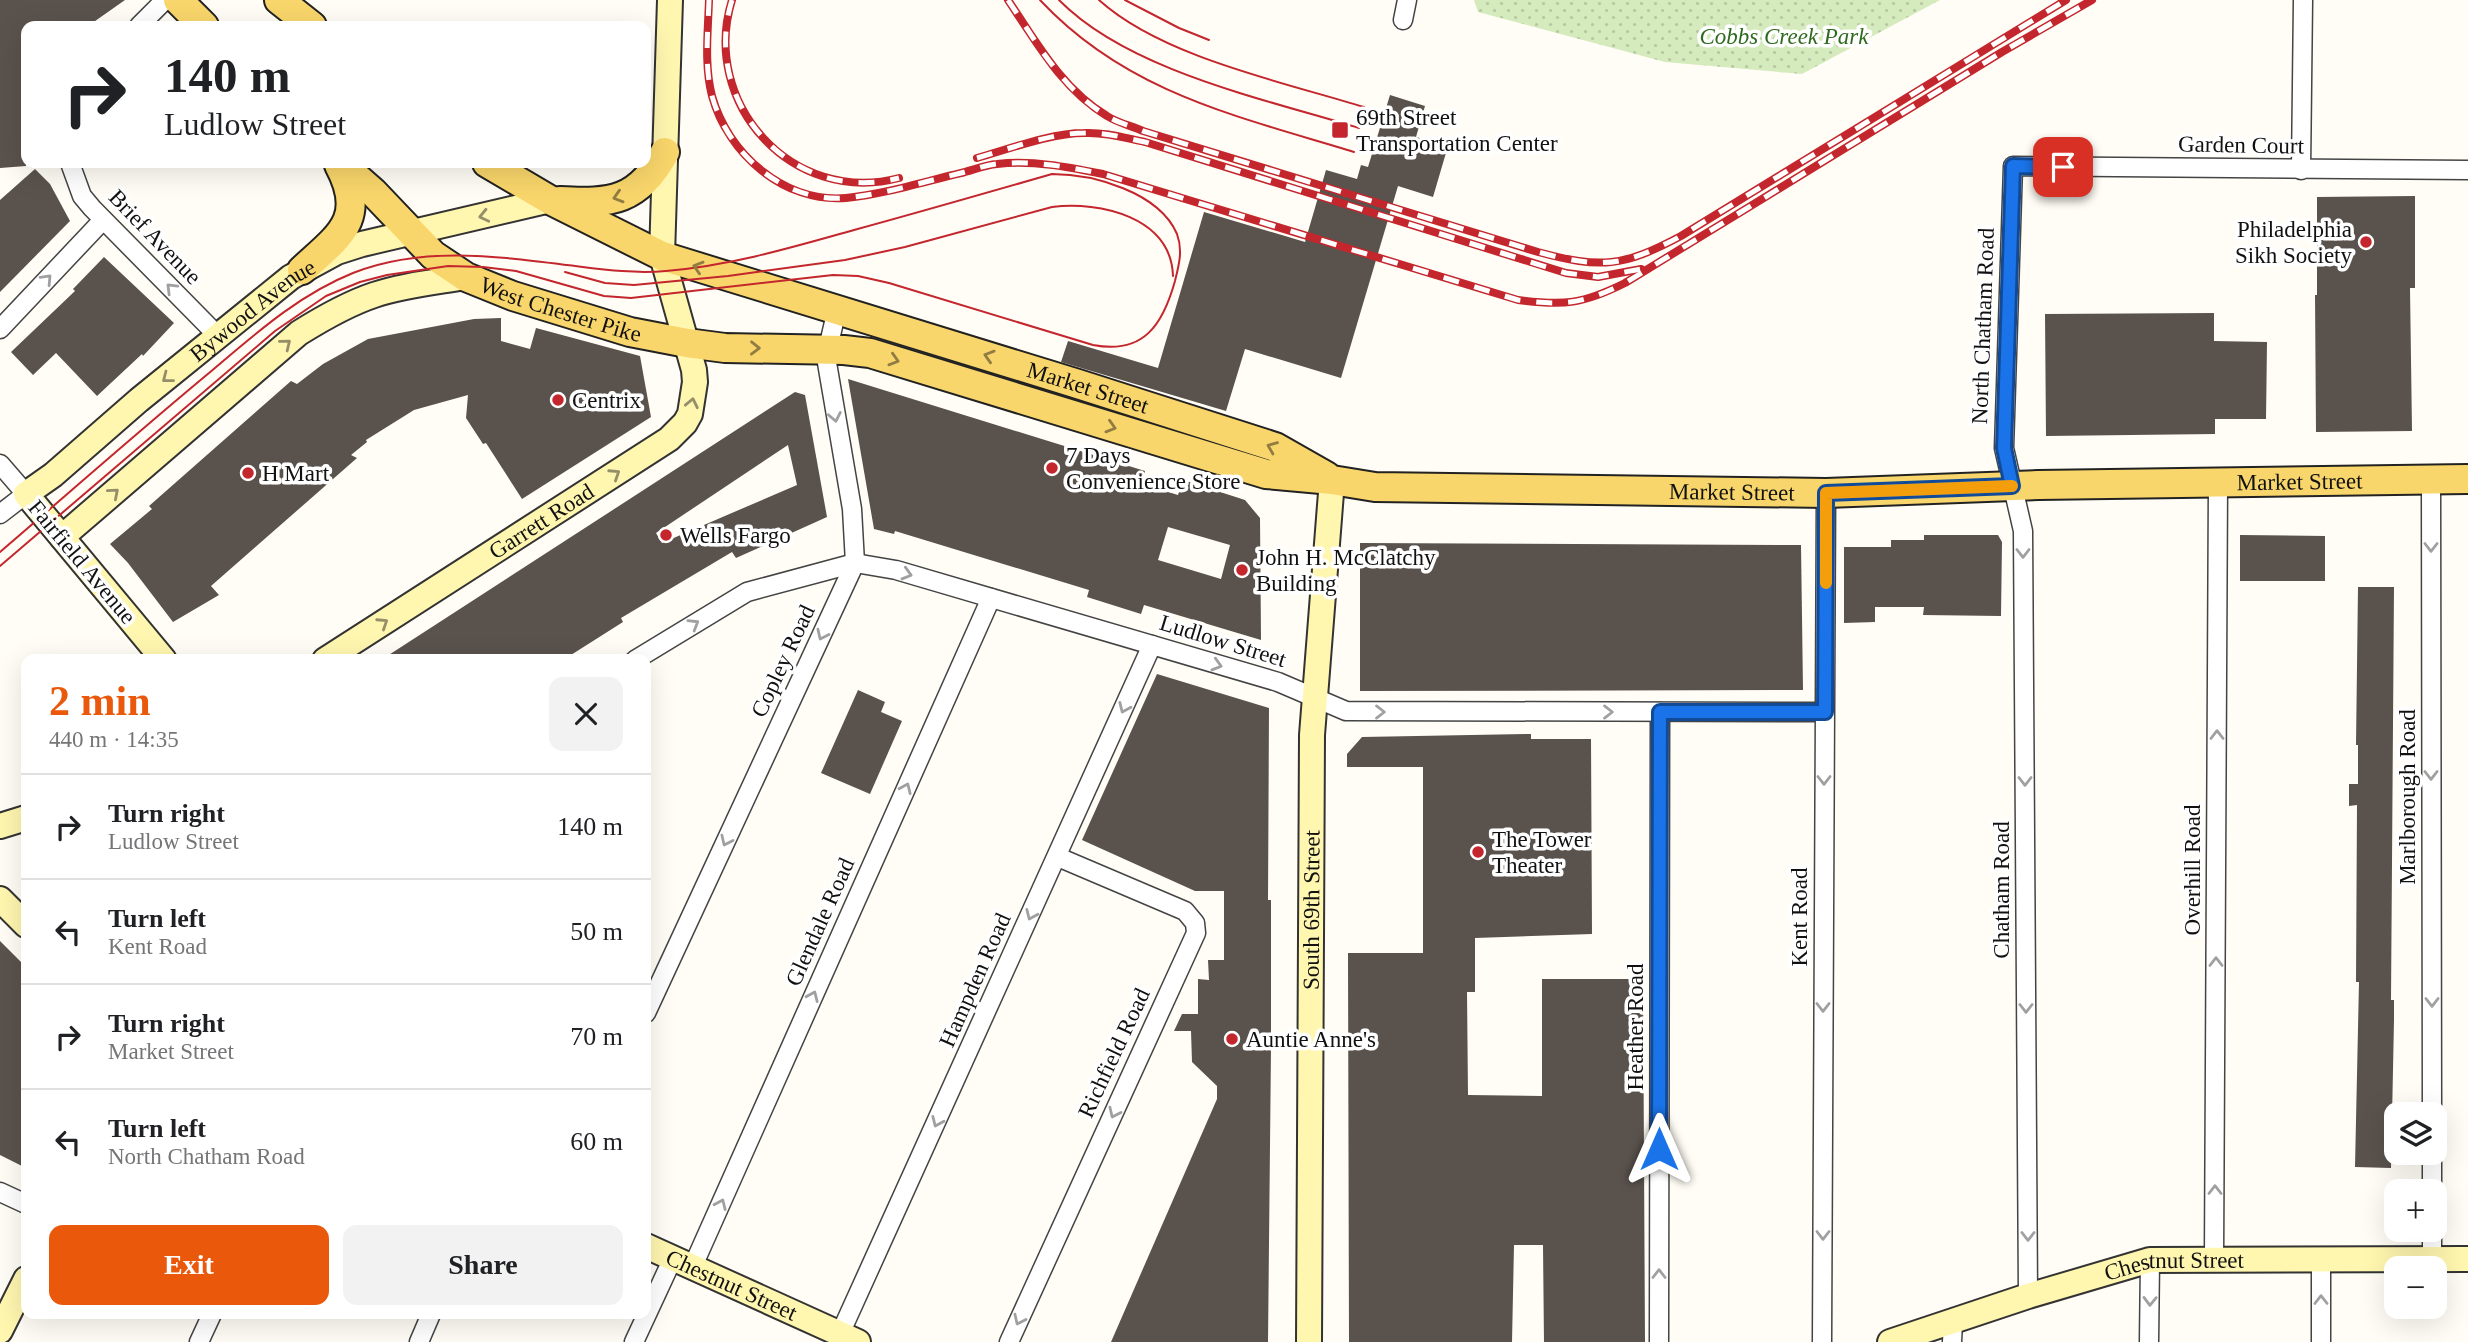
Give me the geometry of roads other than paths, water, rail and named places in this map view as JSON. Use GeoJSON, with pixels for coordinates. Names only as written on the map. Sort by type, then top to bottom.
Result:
{"type":"FeatureCollection","features":[{"type":"Feature","properties":{"kind":"main road"},"geometry":{"type":"LineString","coordinates":[[178,0],[199,21]]}},
{"type":"Feature","properties":{"kind":"main road"},"geometry":{"type":"LineString","coordinates":[[279,0],[306,21]]}},
{"type":"Feature","properties":{"kind":"main road"},"geometry":{"type":"LineString","coordinates":[[551,200],[585,202],[608,200],[628,194],[654,172],[665,152]]}},
{"type":"Feature","properties":{"kind":"main road"},"geometry":{"type":"LineString","coordinates":[[302,270],[339,236],[349,216],[351,191],[341,168]]}},
{"type":"Feature","properties":{"kind":"main road","name":"West Chester Pike"},"geometry":{"type":"LineString","coordinates":[[345,168],[373,192],[433,255],[466,277],[513,296],[630,332],[687,343],[725,348],[827,349]]}},
{"type":"Feature","properties":{"kind":"main road"},"geometry":{"type":"LineString","coordinates":[[496,168],[551,200],[662,256],[837,309]]}},
{"type":"Feature","properties":{"kind":"main road","name":"Market Street"},"geometry":{"type":"LineString","coordinates":[[837,309],[1275,447],[1332,480]]}},
{"type":"Feature","properties":{"kind":"main road","name":"Market Street"},"geometry":{"type":"LineString","coordinates":[[827,349],[881,356],[1266,474],[1376,487],[1826,493],[2012,486],[2468,478]]}},
{"type":"Feature","properties":{"kind":"street"},"geometry":{"type":"LineString","coordinates":[[144,21],[165,0]]}},
{"type":"Feature","properties":{"kind":"street","name":"Garrett Road"},"geometry":{"type":"LineString","coordinates":[[334,654],[678,432],[690,414],[695,393],[694,370],[662,256],[670,0]]}},
{"type":"Feature","properties":{"kind":"street"},"geometry":{"type":"LineString","coordinates":[[1403,20],[1407,0]]}},
{"type":"Feature","properties":{"kind":"street"},"geometry":{"type":"LineString","coordinates":[[2301,170],[2303,0]]}},
{"type":"Feature","properties":{"kind":"street","name":"Garden Court"},"geometry":{"type":"LineString","coordinates":[[2013,166],[2468,170]]}},
{"type":"Feature","properties":{"kind":"street","name":"North Chatham Road"},"geometry":{"type":"LineString","coordinates":[[2012,486],[2004,448],[2013,166]]}},
{"type":"Feature","properties":{"kind":"street","name":"Brief Avenue"},"geometry":{"type":"LineString","coordinates":[[72,168],[82,196],[219,337]]}},
{"type":"Feature","properties":{"kind":"street","name":"Bywood Avenue"},"geometry":{"type":"LineString","coordinates":[[0,514],[53,475],[139,400],[267,295],[302,270],[337,252],[551,200]]}},
{"type":"Feature","properties":{"kind":"street"},"geometry":{"type":"LineString","coordinates":[[0,329],[103,219]]}},
{"type":"Feature","properties":{"kind":"street","name":"Bywood Avenue"},"geometry":{"type":"LineString","coordinates":[[62,537],[299,333],[323,318],[375,295],[466,277]]}},
{"type":"Feature","properties":{"kind":"street","name":"Copley Road"},"geometry":{"type":"LineString","coordinates":[[651,1002],[855,563],[852,509],[829,381],[827,349],[837,309]]}},
{"type":"Feature","properties":{"kind":"street","name":"Fairfield Avenue"},"geometry":{"type":"LineString","coordinates":[[0,464],[159,654]]}},
{"type":"Feature","properties":{"kind":"street","name":"Marlborough Road"},"geometry":{"type":"LineString","coordinates":[[2431,479],[2432,1102]]}},
{"type":"Feature","properties":{"kind":"street","name":"South 69th Street"},"geometry":{"type":"LineString","coordinates":[[1309,1342],[1312,735],[1332,480]]}},
{"type":"Feature","properties":{"kind":"street","name":"Overhill Road"},"geometry":{"type":"LineString","coordinates":[[2214,1258],[2218,482]]}},
{"type":"Feature","properties":{"kind":"street","name":"Chatham Road"},"geometry":{"type":"LineString","coordinates":[[2012,486],[2023,531],[2028,1296]]}},
{"type":"Feature","properties":{"kind":"street","name":"Kent Road"},"geometry":{"type":"LineString","coordinates":[[1822,1342],[1826,493]]}},
{"type":"Feature","properties":{"kind":"street","name":"Ludlow Street"},"geometry":{"type":"LineString","coordinates":[[651,655],[747,592],[855,563],[896,570],[1278,682],[1339,709],[1355,712],[1825,712]]}},
{"type":"Feature","properties":{"kind":"street","name":"Glendale Road"},"geometry":{"type":"LineString","coordinates":[[651,1314],[683,1262],[990,598]]}},
{"type":"Feature","properties":{"kind":"street","name":"Hampden Road"},"geometry":{"type":"LineString","coordinates":[[849,1339],[1152,645]]}},
{"type":"Feature","properties":{"kind":"street","name":"Heather Road"},"geometry":{"type":"LineString","coordinates":[[1659,1342],[1660,712]]}},
{"type":"Feature","properties":{"kind":"street"},"geometry":{"type":"LineString","coordinates":[[0,826],[21,820]]}},
{"type":"Feature","properties":{"kind":"street","name":"Richfield Road"},"geometry":{"type":"LineString","coordinates":[[1009,1342],[1196,933],[1195,923],[1185,911],[1058,857]]}},
{"type":"Feature","properties":{"kind":"street"},"geometry":{"type":"LineString","coordinates":[[0,899],[21,920]]}},
{"type":"Feature","properties":{"kind":"street"},"geometry":{"type":"LineString","coordinates":[[0,1192],[21,1202]]}},
{"type":"Feature","properties":{"kind":"street","name":"Chestnut Street"},"geometry":{"type":"LineString","coordinates":[[651,1248],[849,1339]]}},
{"type":"Feature","properties":{"kind":"street"},"geometry":{"type":"LineString","coordinates":[[2321,1258],[2321,1342]]}},
{"type":"Feature","properties":{"kind":"street"},"geometry":{"type":"LineString","coordinates":[[2149,1342],[2150,1259]]}},
{"type":"Feature","properties":{"kind":"street","name":"Chestnut Street"},"geometry":{"type":"LineString","coordinates":[[1890,1342],[1953,1332],[2028,1296],[2150,1259],[2384,1259]]}},
{"type":"Feature","properties":{"kind":"street","name":"Chestnut Street"},"geometry":{"type":"LineString","coordinates":[[2447,1259],[2468,1259]]}},
{"type":"Feature","properties":{"kind":"street"},"geometry":{"type":"LineString","coordinates":[[0,1331],[21,1289]]}},
{"type":"Feature","properties":{"kind":"street"},"geometry":{"type":"LineString","coordinates":[[199,1342],[210,1319]]}},
{"type":"Feature","properties":{"kind":"street"},"geometry":{"type":"LineString","coordinates":[[419,1342],[429,1319]]}},
{"type":"Feature","properties":{"kind":"street","name":"Glendale Road"},"geometry":{"type":"LineString","coordinates":[[634,1342],[648,1319]]}},
{"type":"Feature","properties":{"kind":"tram line"},"geometry":{"type":"LineString","coordinates":[[1040,0],[1074,32],[1109,58],[1147,79],[1226,113],[1354,152]]}},
{"type":"Feature","properties":{"kind":"tram line"},"geometry":{"type":"LineString","coordinates":[[1059,0],[1088,25],[1122,46],[1160,64],[1200,80],[1359,128]]}},
{"type":"Feature","properties":{"kind":"tram line"},"geometry":{"type":"LineString","coordinates":[[1099,0],[1125,20],[1189,52],[1225,66],[1364,107]]}},
{"type":"Feature","properties":{"kind":"tram line"},"geometry":{"type":"LineString","coordinates":[[1125,0],[1209,40]]}},
{"type":"Feature","properties":{"kind":"tram line"},"geometry":{"type":"LineString","coordinates":[[0,552],[277,317],[333,282],[379,265],[432,256],[486,256],[628,271],[653,272],[691,268],[784,249],[1052,174],[1086,177],[1123,188],[1156,207],[1168,219],[1179,240],[1180,258],[1175,281],[1157,323],[1149,333],[1138,340],[1111,347],[1093,345],[858,276],[833,275],[631,298],[604,296],[516,271],[483,267],[448,266],[360,282],[326,296],[275,331],[0,566]]}},
{"type":"Feature","properties":{"kind":"tram line"},"geometry":{"type":"LineString","coordinates":[[565,272],[605,283],[634,285],[728,276],[845,260],[905,247],[1052,207],[1071,206],[1111,211],[1130,217],[1146,227],[1160,239],[1169,256],[1173,276]]}},
{"type":"Feature","properties":{"kind":"railway"},"geometry":{"type":"LineString","coordinates":[[709,0],[708,72],[712,96],[720,117],[731,137],[762,171],[801,192],[846,198],[890,191],[992,165],[1024,163],[1064,167],[1103,174],[1518,300],[1548,303],[1585,299],[1625,283],[2002,52],[2092,0]]}},
{"type":"Feature","properties":{"kind":"railway"},"geometry":{"type":"LineString","coordinates":[[732,0],[726,38],[730,75],[743,109],[763,138],[791,161],[823,176],[860,183],[899,178]]}},
{"type":"Feature","properties":{"kind":"railway"},"geometry":{"type":"LineString","coordinates":[[1008,0],[1064,79],[1091,105],[1116,121],[1538,252],[1596,263],[1643,254],[1681,236],[2066,0]]}},
{"type":"Feature","properties":{"kind":"railway"},"geometry":{"type":"LineString","coordinates":[[977,158],[1058,136],[1092,133],[1115,136],[1145,142],[1566,273],[1598,277],[1641,269]]}},
{"type":"Feature","properties":{"kind":"place","name":"69th Street Transportation Center"},"geometry":{"type":"Point","coordinates":[1340,130]}},
{"type":"Feature","properties":{"kind":"place","name":"Philadelphia Sikh Society"},"geometry":{"type":"Point","coordinates":[2366,242]}},
{"type":"Feature","properties":{"kind":"place","name":"Centrix"},"geometry":{"type":"Point","coordinates":[558,400]}},
{"type":"Feature","properties":{"kind":"place","name":"7 Days Convenience Store"},"geometry":{"type":"Point","coordinates":[1052,468]}},
{"type":"Feature","properties":{"kind":"place","name":"H Mart"},"geometry":{"type":"Point","coordinates":[248,473]}},
{"type":"Feature","properties":{"kind":"place","name":"Wells Fargo"},"geometry":{"type":"Point","coordinates":[666,535]}},
{"type":"Feature","properties":{"kind":"place","name":"John H. McClatchy Building"},"geometry":{"type":"Point","coordinates":[1242,570]}},
{"type":"Feature","properties":{"kind":"place","name":"The Tower Theater"},"geometry":{"type":"Point","coordinates":[1478,852]}},
{"type":"Feature","properties":{"kind":"place","name":"Auntie Anne's"},"geometry":{"type":"Point","coordinates":[1232,1039]}},
{"type":"Feature","properties":{"kind":"park label","name":"Cobbs Creek Park"},"geometry":{"type":"Point","coordinates":[1784,36]}}]}
